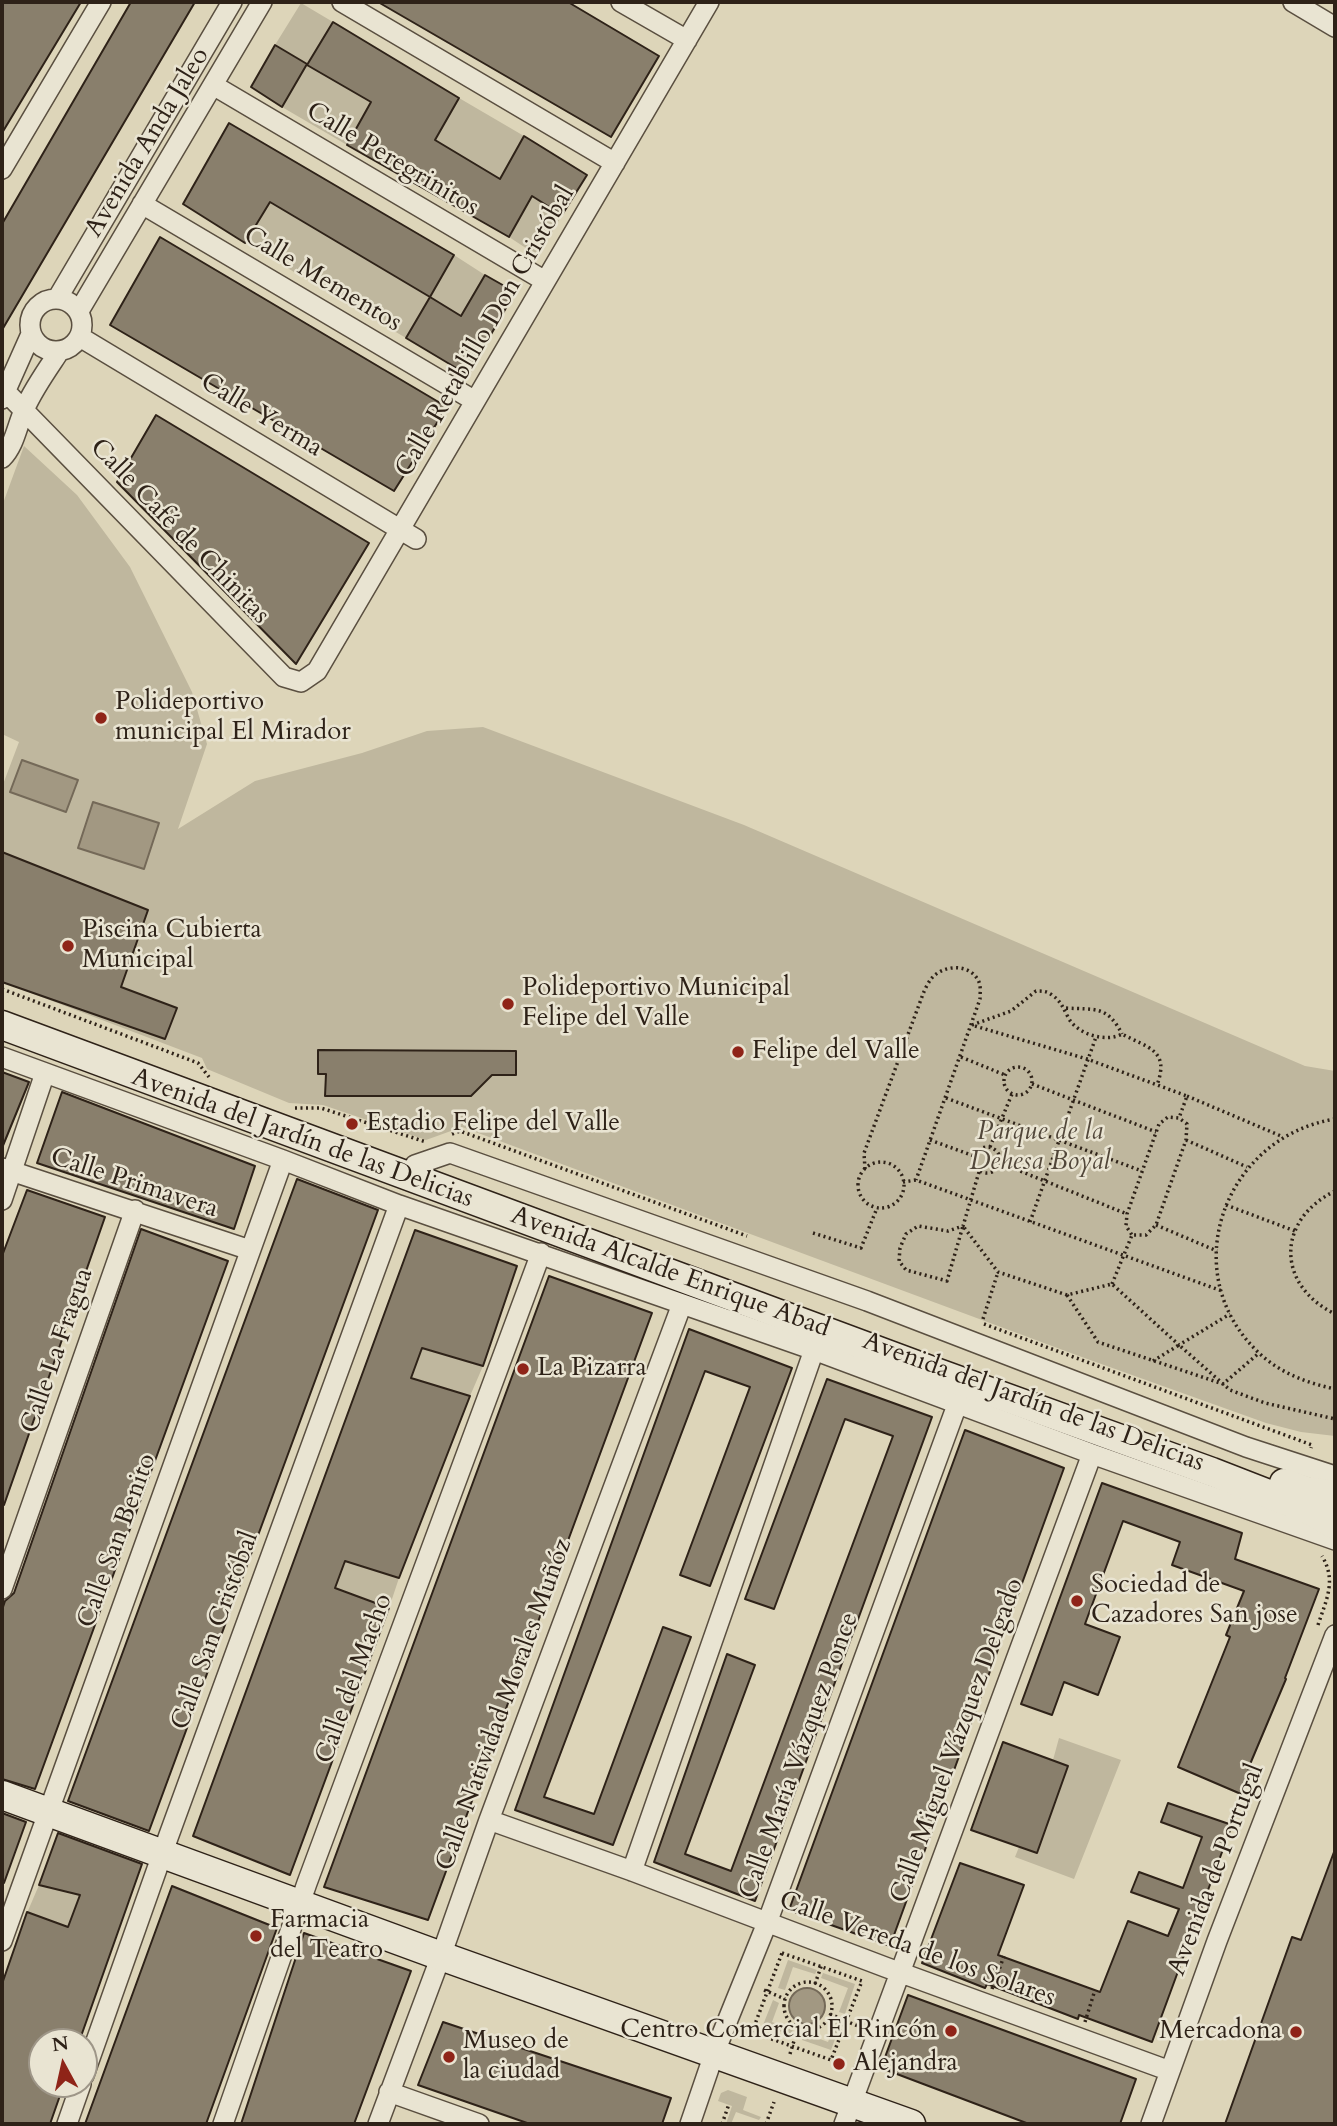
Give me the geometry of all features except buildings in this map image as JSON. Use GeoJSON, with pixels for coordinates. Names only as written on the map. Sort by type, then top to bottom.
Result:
{"type":"FeatureCollection","features":[{"type":"Feature","properties":{"kind":"main road","name":"Avenida Alcalde Enrique Abad"},"geometry":{"type":"LineString","coordinates":[[2,1014],[526,1203],[716,1278],[1241,1469],[1307,1491],[1335,1495]]}},
{"type":"Feature","properties":{"kind":"main road","name":"Avenida Alcalde Enrique Abad"},"geometry":{"type":"LineString","coordinates":[[2,1025],[1212,1472],[1307,1509],[1335,1525]]}},
{"type":"Feature","properties":{"kind":"main road"},"geometry":{"type":"LineString","coordinates":[[2,1795],[714,2054],[847,2113],[911,2124]]}},
{"type":"Feature","properties":{"kind":"street"},"geometry":{"type":"LineString","coordinates":[[2,169],[102,2]]}},
{"type":"Feature","properties":{"kind":"street","name":"Avenida Anda Jaleo"},"geometry":{"type":"LineString","coordinates":[[57,299],[232,2]]}},
{"type":"Feature","properties":{"kind":"street","name":"Avenida Anda Jaleo"},"geometry":{"type":"LineString","coordinates":[[79,311],[262,2]]}},
{"type":"Feature","properties":{"kind":"street"},"geometry":{"type":"LineString","coordinates":[[342,2],[615,163]]}},
{"type":"Feature","properties":{"kind":"street"},"geometry":{"type":"LineString","coordinates":[[621,2],[687,40]]}},
{"type":"Feature","properties":{"kind":"street","name":"Calle Retablillo Don Cristóbal"},"geometry":{"type":"LineString","coordinates":[[301,682],[317,671],[408,534],[475,401],[709,2]]}},
{"type":"Feature","properties":{"kind":"street"},"geometry":{"type":"LineString","coordinates":[[1293,2],[1335,27]]}},
{"type":"Feature","properties":{"kind":"street","name":"Calle Peregrinitos"},"geometry":{"type":"LineString","coordinates":[[213,85],[545,281]]}},
{"type":"Feature","properties":{"kind":"street","name":"Calle Mementos"},"geometry":{"type":"LineString","coordinates":[[142,204],[475,401]]}},
{"type":"Feature","properties":{"kind":"street"},"geometry":{"type":"LineString","coordinates":[[3,393],[32,334],[31,318],[35,310],[41,304],[57,299],[72,304],[79,311],[83,328],[80,337],[68,349],[59,352],[42,347],[32,334]]}},
{"type":"Feature","properties":{"kind":"street","name":"Calle Yerma"},"geometry":{"type":"LineString","coordinates":[[80,337],[408,534]]}},
{"type":"Feature","properties":{"kind":"street"},"geometry":{"type":"LineString","coordinates":[[2,458],[9,451],[24,411],[59,352]]}},
{"type":"Feature","properties":{"kind":"street","name":"Calle Café de Chinitas"},"geometry":{"type":"LineString","coordinates":[[3,393],[24,411],[284,677],[301,682]]}},
{"type":"Feature","properties":{"kind":"street","name":"Avenida del Jardín de las Delicias"},"geometry":{"type":"LineString","coordinates":[[2,1057],[399,1205],[814,1350],[957,1405],[1335,1540]]}},
{"type":"Feature","properties":{"kind":"street"},"geometry":{"type":"LineString","coordinates":[[2,1199],[7,1169],[44,1073]]}},
{"type":"Feature","properties":{"kind":"street","name":"Avenida Alcalde Enrique Abad"},"geometry":{"type":"LineString","coordinates":[[415,1165],[450,1153],[867,1301],[1246,1447],[1335,1476]]}},
{"type":"Feature","properties":{"kind":"street","name":"Calle San Benito"},"geometry":{"type":"LineString","coordinates":[[2,1941],[283,1160]]}},
{"type":"Feature","properties":{"kind":"street","name":"Calle Primavera"},"geometry":{"type":"LineString","coordinates":[[7,1169],[250,1250]]}},
{"type":"Feature","properties":{"kind":"street","name":"Calle San Cristóbal"},"geometry":{"type":"LineString","coordinates":[[98,2036],[399,1205]]}},
{"type":"Feature","properties":{"kind":"street","name":"Calle La Fragua"},"geometry":{"type":"LineString","coordinates":[[2,1589],[135,1210]]}},
{"type":"Feature","properties":{"kind":"street","name":"Calle del Macho"},"geometry":{"type":"LineString","coordinates":[[223,2124],[299,1903],[541,1253]]}},
{"type":"Feature","properties":{"kind":"street","name":"Calle Natividad Morales Muñóz"},"geometry":{"type":"LineString","coordinates":[[378,2124],[682,1304]]}},
{"type":"Feature","properties":{"kind":"street"},"geometry":{"type":"LineString","coordinates":[[632,1871],[814,1350]]}},
{"type":"Feature","properties":{"kind":"street","name":"Calle María Vázquez Ponce"},"geometry":{"type":"LineString","coordinates":[[691,2124],[714,2054],[767,1923],[957,1405]]}},
{"type":"Feature","properties":{"kind":"street","name":"Calle Miguel Vázquez Delgado"},"geometry":{"type":"LineString","coordinates":[[847,2113],[1092,1454]]}},
{"type":"Feature","properties":{"kind":"street","name":"Avenida de Portugal"},"geometry":{"type":"LineString","coordinates":[[1151,2124],[1217,1941],[1335,1635]]}},
{"type":"Feature","properties":{"kind":"street","name":"Calle Vereda de los Solares"},"geometry":{"type":"LineString","coordinates":[[489,1820],[1170,2071]]}},
{"type":"Feature","properties":{"kind":"street"},"geometry":{"type":"LineString","coordinates":[[389,2092],[479,2124]]}},
{"type":"Feature","properties":{"kind":"street"},"geometry":{"type":"LineString","coordinates":[[67,2124],[76,2098]]}},
{"type":"Feature","properties":{"kind":"path"},"geometry":{"type":"LineString","coordinates":[[865,1169],[864,1153],[923,994],[932,978],[943,970],[957,967],[972,972],[981,984],[980,999],[916,1180]]}},
{"type":"Feature","properties":{"kind":"path"},"geometry":{"type":"LineString","coordinates":[[972,1025],[1011,1011],[1036,991],[1049,992],[1066,1008],[1068,1018],[1083,1031],[1096,1037],[1117,1037],[1122,1034]]}},
{"type":"Feature","properties":{"kind":"path"},"geometry":{"type":"LineString","coordinates":[[1066,1008],[1093,1007],[1117,1024],[1122,1034],[1150,1046],[1160,1057],[1162,1072],[1157,1085]]}},
{"type":"Feature","properties":{"kind":"path"},"geometry":{"type":"LineString","coordinates":[[972,1025],[1087,1059],[1187,1096],[1283,1137]]}},
{"type":"Feature","properties":{"kind":"path"},"geometry":{"type":"LineString","coordinates":[[1030,1222],[1096,1037]]}},
{"type":"Feature","properties":{"kind":"path"},"geometry":{"type":"LineString","coordinates":[[961,1057],[1006,1075]]}},
{"type":"Feature","properties":{"kind":"path"},"geometry":{"type":"LineString","coordinates":[[1021,1067],[1031,1075],[1032,1084],[1024,1094],[1012,1093],[1005,1085],[1006,1075],[1012,1069],[1021,1067]]}},
{"type":"Feature","properties":{"kind":"path"},"geometry":{"type":"LineString","coordinates":[[1032,1084],[1156,1132]]}},
{"type":"Feature","properties":{"kind":"path"},"geometry":{"type":"LineString","coordinates":[[990,1147],[1012,1093]]}},
{"type":"Feature","properties":{"kind":"path"},"geometry":{"type":"LineString","coordinates":[[1179,1118],[1187,1096]]}},
{"type":"Feature","properties":{"kind":"path"},"geometry":{"type":"LineString","coordinates":[[946,1098],[1142,1171]]}},
{"type":"Feature","properties":{"kind":"path"},"geometry":{"type":"LineString","coordinates":[[1168,1117],[1179,1118],[1186,1124],[1186,1140],[1156,1225],[1146,1235],[1132,1235],[1126,1226],[1127,1214],[1159,1124],[1168,1117]]}},
{"type":"Feature","properties":{"kind":"path"},"geometry":{"type":"LineString","coordinates":[[1335,1119],[1315,1122],[1283,1137],[1247,1167],[1226,1205],[1220,1223],[1217,1251],[1222,1291],[1230,1314],[1259,1353],[1283,1371],[1311,1384],[1335,1389]]}},
{"type":"Feature","properties":{"kind":"path"},"geometry":{"type":"LineString","coordinates":[[930,1140],[974,1156]]}},
{"type":"Feature","properties":{"kind":"path"},"geometry":{"type":"LineString","coordinates":[[1186,1140],[1247,1167]]}},
{"type":"Feature","properties":{"kind":"path"},"geometry":{"type":"LineString","coordinates":[[990,1147],[998,1152],[1000,1163],[990,1174],[979,1172],[975,1167],[974,1156],[981,1148],[990,1147]]}},
{"type":"Feature","properties":{"kind":"path"},"geometry":{"type":"LineString","coordinates":[[886,1163],[899,1172],[903,1182],[902,1194],[897,1201],[891,1206],[877,1208],[864,1201],[858,1188],[858,1181],[865,1169],[871,1165],[886,1163]]}},
{"type":"Feature","properties":{"kind":"path"},"geometry":{"type":"LineString","coordinates":[[1000,1163],[1127,1214]]}},
{"type":"Feature","properties":{"kind":"path"},"geometry":{"type":"LineString","coordinates":[[963,1226],[948,1231],[918,1226],[906,1234],[900,1248],[899,1261],[906,1270],[947,1281],[979,1172]]}},
{"type":"Feature","properties":{"kind":"path"},"geometry":{"type":"LineString","coordinates":[[903,1182],[916,1180],[1222,1291]]}},
{"type":"Feature","properties":{"kind":"path"},"geometry":{"type":"LineString","coordinates":[[1335,1191],[1319,1199],[1304,1213],[1295,1231],[1291,1252],[1294,1272],[1303,1291],[1318,1306],[1335,1314]]}},
{"type":"Feature","properties":{"kind":"path"},"geometry":{"type":"LineString","coordinates":[[1226,1205],[1295,1231]]}},
{"type":"Feature","properties":{"kind":"path"},"geometry":{"type":"LineString","coordinates":[[813,1233],[861,1248],[877,1208]]}},
{"type":"Feature","properties":{"kind":"path"},"geometry":{"type":"LineString","coordinates":[[1156,1225],[1217,1251]]}},
{"type":"Feature","properties":{"kind":"path"},"geometry":{"type":"LineString","coordinates":[[963,1226],[998,1272],[1067,1295],[1112,1284]]}},
{"type":"Feature","properties":{"kind":"path"},"geometry":{"type":"LineString","coordinates":[[1112,1284],[1132,1235]]}},
{"type":"Feature","properties":{"kind":"path"},"geometry":{"type":"LineString","coordinates":[[983,1319],[998,1272]]}},
{"type":"Feature","properties":{"kind":"path"},"geometry":{"type":"LineString","coordinates":[[1112,1284],[1230,1390],[1265,1403],[1335,1419]]}},
{"type":"Feature","properties":{"kind":"path"},"geometry":{"type":"LineString","coordinates":[[1067,1295],[1098,1342],[1223,1384]]}},
{"type":"Feature","properties":{"kind":"path"},"geometry":{"type":"LineString","coordinates":[[1153,1361],[1230,1314]]}},
{"type":"Feature","properties":{"kind":"path"},"geometry":{"type":"LineString","coordinates":[[1223,1384],[1259,1353]]}},
{"type":"Feature","properties":{"kind":"path"},"geometry":{"type":"LineString","coordinates":[[782,1953],[862,1981],[831,2060],[752,2032],[766,1991],[782,1953]]}},
{"type":"Feature","properties":{"kind":"path"},"geometry":{"type":"LineString","coordinates":[[986,2004],[1004,1956]]}},
{"type":"Feature","properties":{"kind":"path"},"geometry":{"type":"LineString","coordinates":[[815,1984],[823,1959]]}},
{"type":"Feature","properties":{"kind":"path"},"geometry":{"type":"LineString","coordinates":[[800,1984],[815,1984],[827,1993],[830,2014],[820,2026],[805,2030],[798,2028],[785,2013],[785,1999],[788,1992],[800,1984]]}},
{"type":"Feature","properties":{"kind":"path"},"geometry":{"type":"LineString","coordinates":[[756,1987],[785,1999]]}},
{"type":"Feature","properties":{"kind":"path"},"geometry":{"type":"LineString","coordinates":[[1080,2038],[1096,1990]]}},
{"type":"Feature","properties":{"kind":"path"},"geometry":{"type":"LineString","coordinates":[[830,2014],[862,2027]]}},
{"type":"Feature","properties":{"kind":"path"},"geometry":{"type":"LineString","coordinates":[[790,2054],[798,2028]]}},
{"type":"Feature","properties":{"kind":"path"},"geometry":{"type":"LineString","coordinates":[[766,2124],[774,2102]]}},
{"type":"Feature","properties":{"kind":"path"},"geometry":{"type":"LineString","coordinates":[[722,2124],[729,2104]]}},
{"type":"Feature","properties":{"kind":"green space"},"geometry":{"type":"Polygon","coordinates":[[[301,3],[333,22],[307,65],[371,102],[347,145],[282,107],[307,64],[275,45],[301,3]]]}},
{"type":"Feature","properties":{"kind":"green space"},"geometry":{"type":"Polygon","coordinates":[[[459,98],[524,136],[500,179],[435,140],[459,98]]]}},
{"type":"Feature","properties":{"kind":"green space"},"geometry":{"type":"Polygon","coordinates":[[[532,196],[562,215],[538,256],[509,237],[532,196]]]}},
{"type":"Feature","properties":{"kind":"green space"},"geometry":{"type":"Polygon","coordinates":[[[270,202],[430,296],[454,255],[485,275],[461,316],[430,297],[406,338],[245,243],[270,202]]]}},
{"type":"Feature","properties":{"kind":"green space","name":"Parque de la Dehesa Boyal"},"geometry":{"type":"Polygon","coordinates":[[[24,446],[77,495],[130,567],[192,692],[207,744],[178,829],[255,781],[362,753],[427,731],[483,727],[744,825],[1305,1066],[1335,1071],[1335,1436],[1301,1432],[1266,1423],[462,1127],[426,1140],[323,1105],[289,1103],[207,1069],[202,1058],[2,982],[2,787],[19,742],[2,734],[2,506],[24,446]]]}},
{"type":"Feature","properties":{"kind":"green space"},"geometry":{"type":"Polygon","coordinates":[[[422,1348],[483,1366],[470,1396],[411,1378],[422,1348]]]}},
{"type":"Feature","properties":{"kind":"green space"},"geometry":{"type":"Polygon","coordinates":[[[345,1561],[399,1578],[389,1608],[335,1588],[345,1561]]]}},
{"type":"Feature","properties":{"kind":"green space"},"geometry":{"type":"Polygon","coordinates":[[[1059,1738],[1121,1760],[1074,1879],[1015,1857],[1019,1847],[1037,1853],[1068,1766],[1053,1760],[1059,1738]]]}},
{"type":"Feature","properties":{"kind":"green space"},"geometry":{"type":"Polygon","coordinates":[[[39,1885],[80,1895],[68,1927],[27,1913],[39,1885]]]}},
{"type":"Feature","properties":{"kind":"green space"},"geometry":{"type":"Polygon","coordinates":[[[788,1960],[817,1970],[815,1974],[793,1967],[785,1990],[778,1988],[788,1960]]]}},
{"type":"Feature","properties":{"kind":"green space"},"geometry":{"type":"Polygon","coordinates":[[[823,1973],[855,1984],[845,2014],[839,2012],[848,1988],[821,1978],[823,1973]]]}},
{"type":"Feature","properties":{"kind":"green space"},"geometry":{"type":"Polygon","coordinates":[[[773,2000],[779,2003],[772,2022],[794,2031],[792,2036],[763,2025],[773,2000]]]}},
{"type":"Feature","properties":{"kind":"green space"},"geometry":{"type":"Polygon","coordinates":[[[836,2022],[841,2023],[831,2050],[802,2040],[804,2033],[828,2042],[836,2022]]]}},
{"type":"Feature","properties":{"kind":"green space"},"geometry":{"type":"Polygon","coordinates":[[[728,2090],[747,2097],[743,2110],[761,2117],[759,2120],[736,2112],[731,2124],[726,2124],[732,2106],[718,2101],[721,2093],[728,2090]]]}},
{"type":"Feature","properties":{"kind":"shaded area"},"geometry":{"type":"Polygon","coordinates":[[[22,760],[78,780],[66,812],[10,792],[22,760]]]}},
{"type":"Feature","properties":{"kind":"shaded area"},"geometry":{"type":"Polygon","coordinates":[[[93,802],[159,823],[144,869],[78,848],[93,802]]]}},
{"type":"Feature","properties":{"kind":"shaded area"},"geometry":{"type":"Polygon","coordinates":[[[807,1988],[819,1994],[825,2006],[819,2018],[807,2024],[795,2018],[789,2006],[795,1994],[807,1988]]]}},
{"type":"Feature","properties":{"kind":"place","name":"Polideportivo municipal El Mirador"},"geometry":{"type":"Point","coordinates":[101,718]}},
{"type":"Feature","properties":{"kind":"place","name":"Piscina Cubierta Municipal"},"geometry":{"type":"Point","coordinates":[68,946]}},
{"type":"Feature","properties":{"kind":"place","name":"Polideportivo Municipal Felipe del Valle"},"geometry":{"type":"Point","coordinates":[508,1004]}},
{"type":"Feature","properties":{"kind":"place","name":"Felipe del Valle"},"geometry":{"type":"Point","coordinates":[738,1052]}},
{"type":"Feature","properties":{"kind":"place","name":"Estadio Felipe del Valle"},"geometry":{"type":"Point","coordinates":[352,1124]}},
{"type":"Feature","properties":{"kind":"place","name":"La Pizarra"},"geometry":{"type":"Point","coordinates":[523,1369]}},
{"type":"Feature","properties":{"kind":"place","name":"Sociedad de Cazadores San jose"},"geometry":{"type":"Point","coordinates":[1077,1601]}},
{"type":"Feature","properties":{"kind":"place","name":"Farmacia del Teatro"},"geometry":{"type":"Point","coordinates":[256,1936]}},
{"type":"Feature","properties":{"kind":"place","name":"Centro Comercial El Rincón"},"geometry":{"type":"Point","coordinates":[951,2031]}},
{"type":"Feature","properties":{"kind":"place","name":"Mercadona"},"geometry":{"type":"Point","coordinates":[1296,2032]}},
{"type":"Feature","properties":{"kind":"place","name":"Museo de la ciudad"},"geometry":{"type":"Point","coordinates":[449,2057]}},
{"type":"Feature","properties":{"kind":"place","name":"Alejandra"},"geometry":{"type":"Point","coordinates":[839,2064]}}]}
